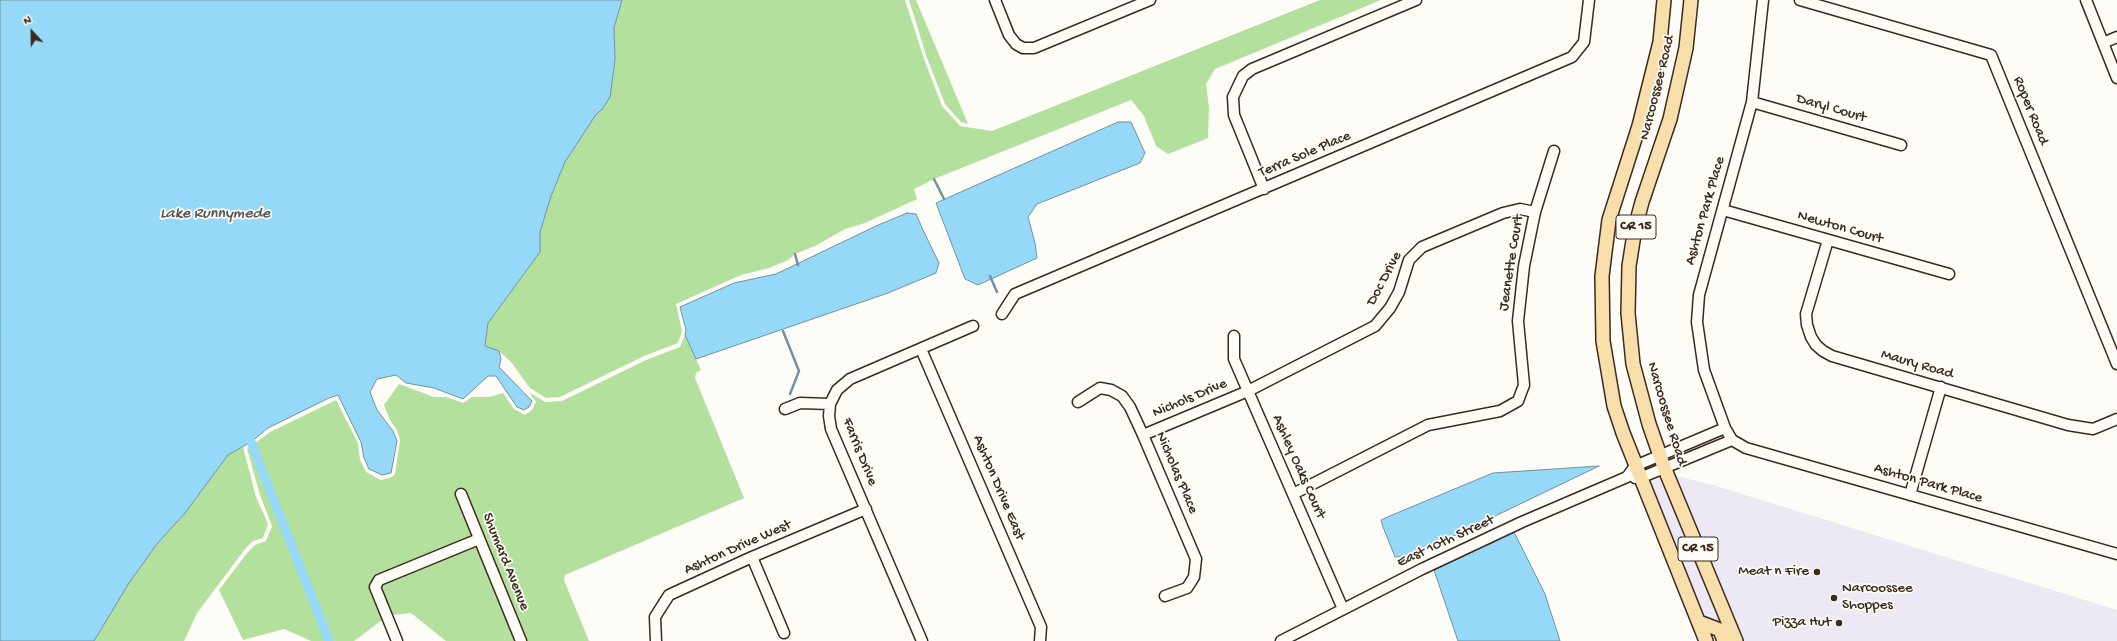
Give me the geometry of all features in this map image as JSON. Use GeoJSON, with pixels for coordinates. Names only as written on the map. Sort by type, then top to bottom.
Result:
{"type":"FeatureCollection","features":[{"type":"Feature","properties":{"kind":"main road","name":"Narcoossee Road"},"geometry":{"type":"LineString","coordinates":[[1664,0],[1660,42],[1639,126],[1610,220],[1602,276],[1602,313],[1606,368],[1614,406],[1635,466],[1706,641]]}},
{"type":"Feature","properties":{"kind":"main road","name":"Narcoossee Road"},"geometry":{"type":"LineString","coordinates":[[1691,0],[1686,48],[1672,112],[1642,202],[1635,228],[1629,266],[1628,313],[1633,364],[1640,396],[1662,462],[1736,641]]}},
{"type":"Feature","properties":{"kind":"main road"},"geometry":{"type":"LineString","coordinates":[[1699,622],[1720,630],[1724,641]]}},
{"type":"Feature","properties":{"kind":"street"},"geometry":{"type":"LineString","coordinates":[[995,0],[1009,35],[1016,44],[1023,48],[1034,48],[1125,5],[1150,0]]}},
{"type":"Feature","properties":{"kind":"street"},"geometry":{"type":"LineString","coordinates":[[1264,189],[1234,115],[1233,97],[1243,76],[1252,69],[1416,0]]}},
{"type":"Feature","properties":{"kind":"street","name":"Terra Sole Place"},"geometry":{"type":"LineString","coordinates":[[1002,314],[1015,294],[1572,58],[1584,42],[1589,0]]}},
{"type":"Feature","properties":{"kind":"street","name":"Ashton Park Place"},"geometry":{"type":"LineString","coordinates":[[1763,0],[1752,102],[1700,288],[1697,322],[1704,370],[1725,428],[1732,440],[1746,448],[2117,554]]}},
{"type":"Feature","properties":{"kind":"street","name":"Roper Road"},"geometry":{"type":"LineString","coordinates":[[1800,0],[1991,55],[2117,364]]}},
{"type":"Feature","properties":{"kind":"street"},"geometry":{"type":"LineString","coordinates":[[2086,0],[2117,78]]}},
{"type":"Feature","properties":{"kind":"street"},"geometry":{"type":"LineString","coordinates":[[2103,43],[2117,37]]}},
{"type":"Feature","properties":{"kind":"street","name":"Daryl Court"},"geometry":{"type":"LineString","coordinates":[[1752,102],[1901,145]]}},
{"type":"Feature","properties":{"kind":"street","name":"Jeanette Court"},"geometry":{"type":"LineString","coordinates":[[1293,494],[1428,425],[1500,411],[1518,401],[1524,385],[1518,321],[1524,266],[1535,212],[1554,151]]}},
{"type":"Feature","properties":{"kind":"street","name":"Doc Drive"},"geometry":{"type":"LineString","coordinates":[[1248,391],[1375,326],[1390,308],[1396,297],[1409,260],[1422,247],[1503,213],[1520,209],[1535,212]]}},
{"type":"Feature","properties":{"kind":"street","name":"Newton Court"},"geometry":{"type":"LineString","coordinates":[[1723,210],[1949,274]]}},
{"type":"Feature","properties":{"kind":"street","name":"Maury Road"},"geometry":{"type":"LineString","coordinates":[[1828,240],[1806,314],[1806,325],[1816,345],[1832,356],[2083,429],[2093,429],[2117,419]]}},
{"type":"Feature","properties":{"kind":"street","name":"Farris Drive"},"geometry":{"type":"LineString","coordinates":[[922,641],[831,428],[829,416],[830,404],[837,390],[850,379],[973,326]]}},
{"type":"Feature","properties":{"kind":"street","name":"Ashley Oaks Court"},"geometry":{"type":"LineString","coordinates":[[1234,336],[1234,359],[1343,609]]}},
{"type":"Feature","properties":{"kind":"street","name":"Ashton Drive East"},"geometry":{"type":"LineString","coordinates":[[921,349],[1041,627],[1040,641]]}},
{"type":"Feature","properties":{"kind":"street"},"geometry":{"type":"LineString","coordinates":[[1910,495],[1941,387]]}},
{"type":"Feature","properties":{"kind":"street","name":"Nicholas Place"},"geometry":{"type":"LineString","coordinates":[[1078,402],[1100,388],[1111,390],[1122,396],[1130,407],[1143,435],[1196,559],[1194,577],[1187,588],[1165,596]]}},
{"type":"Feature","properties":{"kind":"street","name":"Nichols Drive"},"geometry":{"type":"LineString","coordinates":[[1143,435],[1248,391]]}},
{"type":"Feature","properties":{"kind":"street"},"geometry":{"type":"LineString","coordinates":[[785,409],[800,403],[830,404]]}},
{"type":"Feature","properties":{"kind":"street"},"geometry":{"type":"LineString","coordinates":[[1662,462],[1725,428]]}},
{"type":"Feature","properties":{"kind":"street"},"geometry":{"type":"LineString","coordinates":[[1627,477],[1635,466],[1662,462],[1732,440]]}},
{"type":"Feature","properties":{"kind":"street","name":"East 10th Street"},"geometry":{"type":"LineString","coordinates":[[1281,641],[1299,637],[1343,609],[1515,526],[1627,477],[1640,478],[1662,462]]}},
{"type":"Feature","properties":{"kind":"street","name":"Shumard Avenue"},"geometry":{"type":"LineString","coordinates":[[461,494],[521,641]]}},
{"type":"Feature","properties":{"kind":"street","name":"Ashton Drive West"},"geometry":{"type":"LineString","coordinates":[[656,641],[655,617],[669,595],[752,557],[866,509]]}},
{"type":"Feature","properties":{"kind":"street"},"geometry":{"type":"LineString","coordinates":[[397,641],[375,587],[379,580],[479,539]]}},
{"type":"Feature","properties":{"kind":"street"},"geometry":{"type":"LineString","coordinates":[[752,557],[784,633]]}},
{"type":"Feature","properties":{"kind":"shaded area"},"geometry":{"type":"Polygon","coordinates":[[[1662,474],[1731,641],[1715,632],[1705,620],[1663,523],[1646,481],[1662,474]]]}},
{"type":"Feature","properties":{"kind":"shaded area"},"geometry":{"type":"Polygon","coordinates":[[[1672,475],[1713,485],[2117,610],[2117,641],[1741,641],[1672,475]]]}},
{"type":"Feature","properties":{"kind":"green space"},"geometry":{"type":"Polygon","coordinates":[[[622,0],[905,0],[924,59],[942,106],[960,126],[992,131],[1320,0],[1381,0],[1215,69],[1206,84],[1209,108],[1208,138],[1168,154],[1156,146],[1144,116],[1131,100],[934,179],[914,189],[917,199],[865,223],[845,229],[815,246],[795,254],[788,260],[769,268],[741,275],[676,304],[682,331],[678,343],[644,356],[560,397],[546,398],[530,388],[511,362],[499,351],[485,346],[488,323],[540,252],[540,232],[551,196],[565,162],[595,116],[603,108],[614,45],[614,28],[622,0]]]}},
{"type":"Feature","properties":{"kind":"green space"},"geometry":{"type":"Polygon","coordinates":[[[909,0],[916,0],[968,124],[961,122],[945,104],[927,58],[909,0]]]}},
{"type":"Feature","properties":{"kind":"green space"},"geometry":{"type":"Polygon","coordinates":[[[685,335],[701,370],[696,373],[695,378],[744,498],[565,575],[564,580],[589,641],[446,641],[411,613],[392,615],[382,620],[354,641],[311,641],[284,629],[243,640],[219,590],[248,552],[255,545],[266,541],[272,526],[260,495],[247,449],[270,432],[336,400],[358,443],[360,460],[366,472],[381,480],[392,477],[395,474],[400,440],[397,430],[390,420],[384,405],[399,384],[434,397],[446,397],[463,403],[472,397],[490,397],[503,393],[514,409],[525,415],[532,410],[536,402],[529,392],[545,402],[562,401],[646,360],[680,347],[685,335]]]}},
{"type":"Feature","properties":{"kind":"green space"},"geometry":{"type":"Polygon","coordinates":[[[243,447],[256,497],[268,524],[263,538],[253,541],[245,549],[197,613],[184,641],[94,641],[129,583],[157,544],[185,513],[228,455],[243,447]]]}},
{"type":"Feature","properties":{"kind":"water","name":"Lake Runnymede"},"geometry":{"type":"Polygon","coordinates":[[[0,0],[622,0],[614,28],[615,60],[610,97],[603,108],[595,116],[565,162],[551,196],[540,232],[540,252],[488,323],[485,346],[499,351],[501,359],[499,367],[532,401],[529,407],[524,410],[517,407],[496,376],[488,376],[463,399],[434,388],[406,383],[396,375],[377,379],[370,392],[377,410],[393,431],[397,441],[391,473],[382,475],[369,469],[364,458],[361,442],[338,395],[329,398],[268,428],[251,442],[228,455],[185,513],[157,544],[129,583],[94,641],[0,641],[0,0]]]}},
{"type":"Feature","properties":{"kind":"water"},"geometry":{"type":"Polygon","coordinates":[[[1118,122],[1131,122],[1145,153],[1140,163],[1037,204],[1028,217],[1035,243],[1037,258],[978,285],[965,279],[936,203],[1118,122]]]}},
{"type":"Feature","properties":{"kind":"water"},"geometry":{"type":"Polygon","coordinates":[[[907,213],[916,214],[939,263],[936,273],[888,293],[696,359],[685,335],[686,330],[680,307],[734,283],[776,274],[876,226],[907,213]]]}},
{"type":"Feature","properties":{"kind":"water"},"geometry":{"type":"Polygon","coordinates":[[[1599,466],[1412,556],[1395,557],[1381,520],[1493,473],[1599,466]]]}},
{"type":"Feature","properties":{"kind":"water"},"geometry":{"type":"Polygon","coordinates":[[[1514,532],[1545,594],[1560,641],[1458,641],[1434,570],[1514,532]]]}},
{"type":"Feature","properties":{"kind":"waterway"},"geometry":{"type":"LineString","coordinates":[[934,179],[944,199]]}},
{"type":"Feature","properties":{"kind":"waterway"},"geometry":{"type":"LineString","coordinates":[[795,254],[798,265]]}},
{"type":"Feature","properties":{"kind":"waterway"},"geometry":{"type":"LineString","coordinates":[[990,276],[997,292]]}},
{"type":"Feature","properties":{"kind":"waterway"},"geometry":{"type":"LineString","coordinates":[[783,331],[799,371],[790,394]]}},
{"type":"Feature","properties":{"kind":"waterway"},"geometry":{"type":"LineString","coordinates":[[251,442],[329,641]]}},
{"type":"Feature","properties":{"kind":"place","name":"Meat n Fire"},"geometry":{"type":"Point","coordinates":[1817,572]}},
{"type":"Feature","properties":{"kind":"place","name":"Narcoossee Shoppes"},"geometry":{"type":"Point","coordinates":[1834,598]}},
{"type":"Feature","properties":{"kind":"place","name":"Pizza Hut"},"geometry":{"type":"Point","coordinates":[1839,623]}}]}
